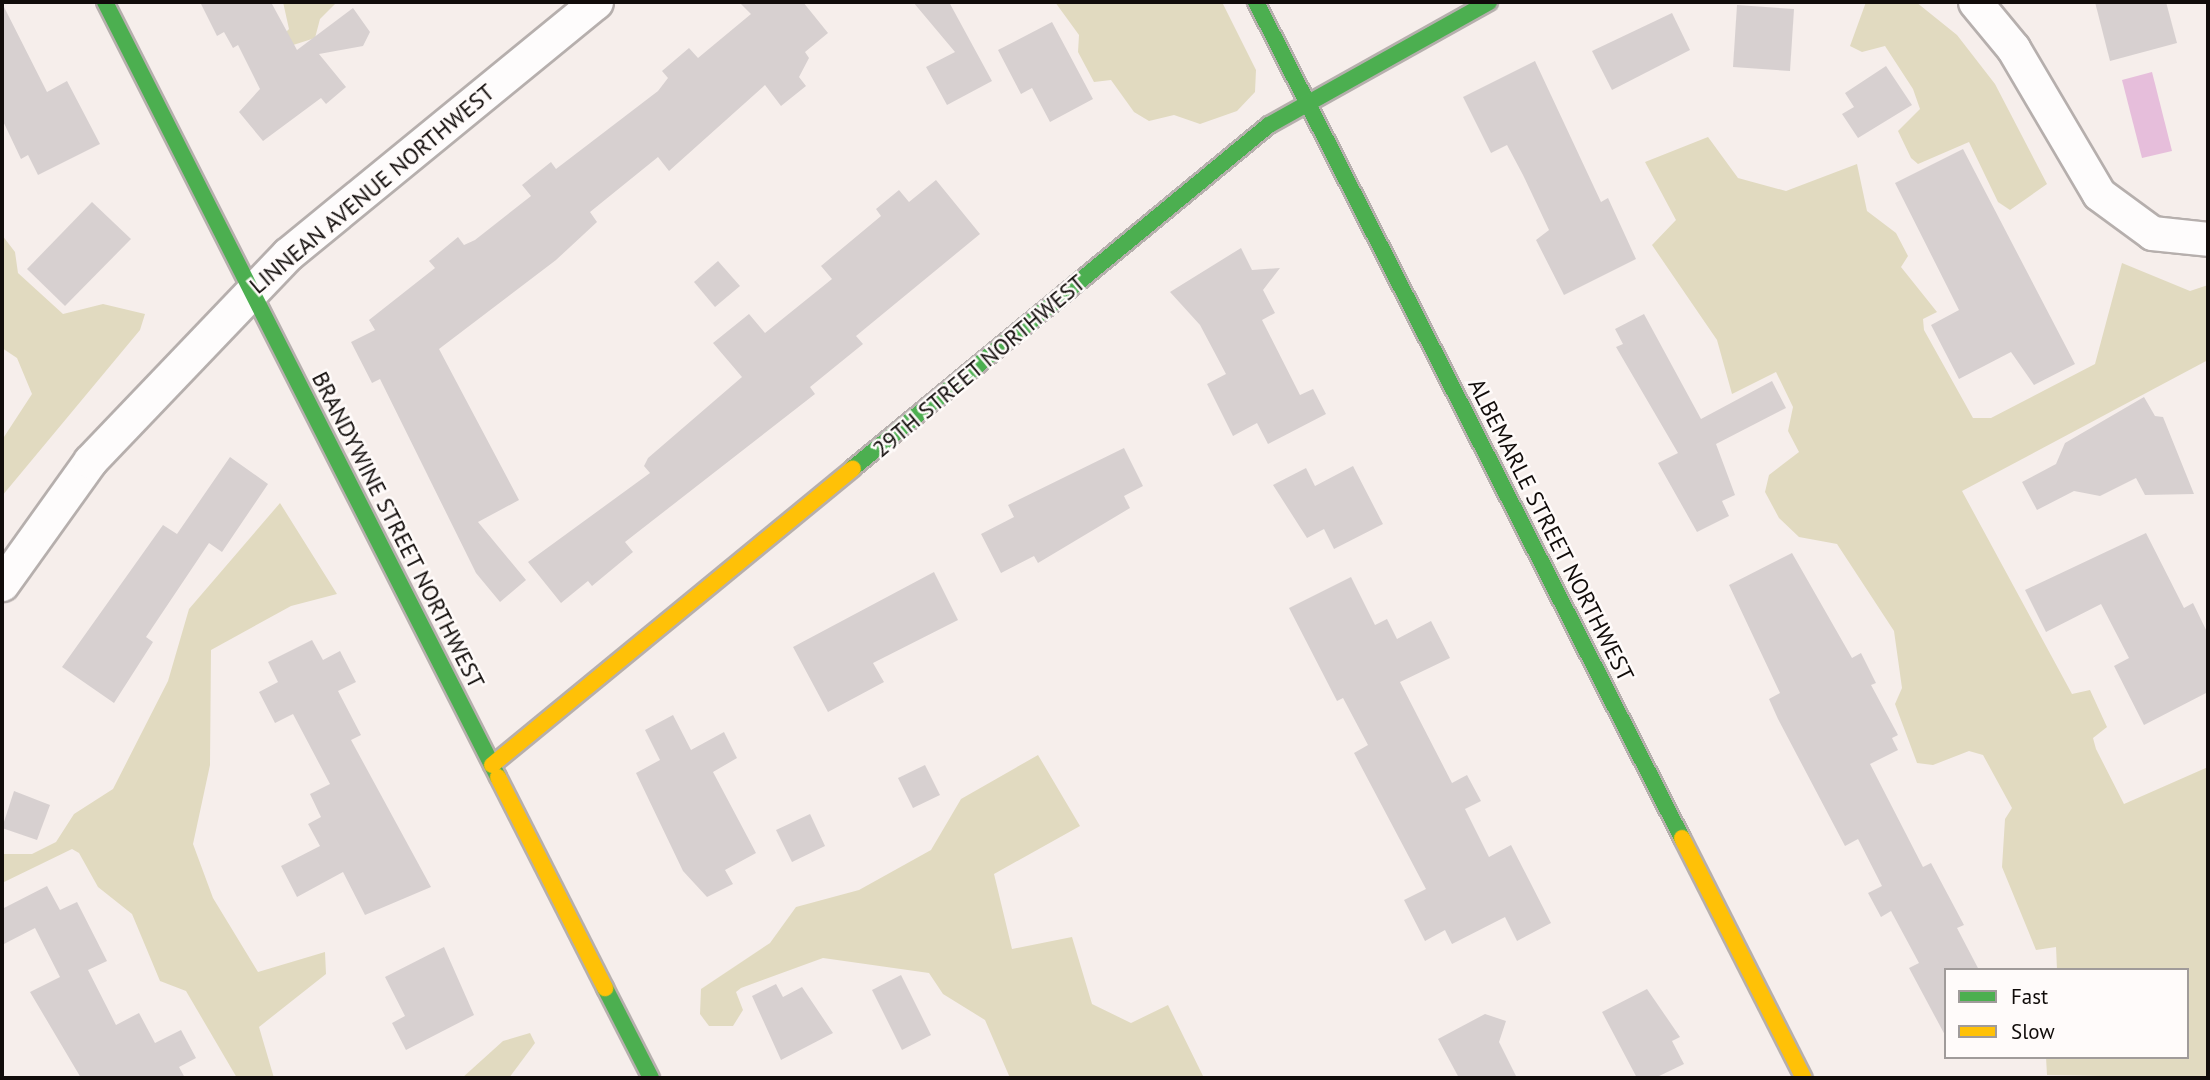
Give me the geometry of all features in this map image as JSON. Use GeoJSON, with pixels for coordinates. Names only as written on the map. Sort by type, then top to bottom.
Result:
{"type":"FeatureCollection","features":[{"type":"Feature","properties":{"kind":"street","name":"BRANDYWINE STREET NORTHWEST"},"geometry":{"type":"LineString","coordinates":[[105,2],[651,1078]]}},
{"type":"Feature","properties":{"kind":"street","name":"LINNEAN AVENUE NORTHWEST"},"geometry":{"type":"LineString","coordinates":[[2,584],[90,461],[252,290],[596,2]]}},
{"type":"Feature","properties":{"kind":"street","name":"ALBEMARLE STREET NORTHWEST"},"geometry":{"type":"LineString","coordinates":[[1256,2],[1804,1078]]}},
{"type":"Feature","properties":{"kind":"street","name":"29TH STREET NORTHWEST"},"geometry":{"type":"LineString","coordinates":[[492,765],[1307,101],[1489,2]]}},
{"type":"Feature","properties":{"kind":"street"},"geometry":{"type":"LineString","coordinates":[[1975,2],[2013,48],[2099,194],[2152,233],[2208,239]]}},
{"type":"Feature","properties":{"kind":"shaded area"},"geometry":{"type":"Polygon","coordinates":[[[283,2],[337,2],[320,19],[315,38],[290,46],[281,37],[289,29],[283,2]]]}},
{"type":"Feature","properties":{"kind":"shaded area"},"geometry":{"type":"Polygon","coordinates":[[[1055,2],[1222,2],[1256,70],[1255,92],[1237,111],[1200,124],[1174,115],[1149,121],[1134,112],[1111,80],[1094,82],[1078,52],[1079,35],[1055,2]]]}},
{"type":"Feature","properties":{"kind":"shaded area"},"geometry":{"type":"Polygon","coordinates":[[[1866,2],[1916,2],[1957,35],[1995,84],[2047,184],[2010,210],[1998,202],[1969,142],[1918,164],[1911,158],[1898,131],[1920,109],[1913,89],[1885,46],[1862,52],[1850,46],[1866,2]]]}},
{"type":"Feature","properties":{"kind":"shaded area"},"geometry":{"type":"Polygon","coordinates":[[[2152,72],[2172,151],[2142,158],[2122,80],[2152,72]]]}},
{"type":"Feature","properties":{"kind":"shaded area"},"geometry":{"type":"Polygon","coordinates":[[[1708,137],[1738,178],[1786,191],[1857,164],[1867,211],[1896,233],[1908,256],[1901,267],[1937,312],[1923,319],[1924,330],[1973,418],[1991,418],[2095,364],[2122,263],[2190,291],[2208,285],[2208,360],[1962,491],[2072,694],[2090,690],[2107,727],[2093,738],[2096,749],[2124,804],[2208,767],[2208,1078],[2047,1075],[2046,1059],[2189,1059],[2189,968],[2057,968],[2056,947],[2036,950],[2002,867],[2005,819],[2012,808],[1983,755],[1969,751],[1933,765],[1917,763],[1895,704],[1902,688],[1894,631],[1837,544],[1799,537],[1779,518],[1765,492],[1769,475],[1799,452],[1788,431],[1793,407],[1776,372],[1732,394],[1717,340],[1652,245],[1676,220],[1645,162],[1708,137]]]}},
{"type":"Feature","properties":{"kind":"shaded area"},"geometry":{"type":"Polygon","coordinates":[[[2,235],[15,252],[18,273],[63,314],[103,304],[145,314],[140,330],[2,496],[2,440],[32,394],[17,358],[2,348],[2,235]]]}},
{"type":"Feature","properties":{"kind":"shaded area"},"geometry":{"type":"Polygon","coordinates":[[[280,503],[337,594],[291,606],[211,650],[210,765],[193,844],[213,898],[258,972],[325,952],[326,974],[259,1027],[274,1078],[237,1078],[186,991],[160,981],[132,914],[98,887],[79,853],[72,849],[2,883],[2,854],[32,854],[56,842],[74,814],[113,789],[168,681],[189,609],[280,503]]]}},
{"type":"Feature","properties":{"kind":"shaded area"},"geometry":{"type":"Polygon","coordinates":[[[1038,755],[1080,826],[994,874],[1012,949],[1072,937],[1092,1004],[1131,1023],[1168,1005],[1204,1078],[1010,1078],[985,1020],[943,994],[929,973],[823,958],[741,988],[736,992],[743,1010],[733,1026],[709,1026],[700,1014],[701,989],[770,943],[796,907],[859,890],[931,850],[961,799],[1038,755]]]}},
{"type":"Feature","properties":{"kind":"shaded area"},"geometry":{"type":"Polygon","coordinates":[[[530,1033],[535,1043],[509,1078],[462,1078],[503,1041],[530,1033]]]}},
{"type":"Feature","properties":{"kind":"building"},"geometry":{"type":"Polygon","coordinates":[[[200,2],[277,2],[272,4],[297,50],[353,8],[370,32],[363,46],[319,54],[346,87],[326,104],[321,98],[263,141],[239,112],[260,89],[238,45],[233,48],[224,32],[217,36],[200,2]]]}},
{"type":"Feature","properties":{"kind":"building"},"geometry":{"type":"Polygon","coordinates":[[[739,2],[803,2],[828,33],[805,52],[809,58],[799,77],[806,86],[781,106],[765,85],[669,171],[658,157],[590,212],[597,222],[556,260],[439,349],[519,500],[478,522],[526,580],[500,602],[476,573],[380,379],[372,383],[351,342],[375,330],[369,320],[435,268],[429,261],[458,237],[464,245],[475,240],[531,196],[522,185],[551,162],[556,169],[658,91],[668,78],[662,71],[689,48],[698,58],[751,14],[739,2]]]}},
{"type":"Feature","properties":{"kind":"building"},"geometry":{"type":"Polygon","coordinates":[[[913,2],[949,2],[992,81],[947,105],[926,67],[955,52],[913,2]]]}},
{"type":"Feature","properties":{"kind":"building"},"geometry":{"type":"Polygon","coordinates":[[[2095,2],[2166,2],[2177,43],[2110,61],[2095,2]]]}},
{"type":"Feature","properties":{"kind":"building"},"geometry":{"type":"Polygon","coordinates":[[[2,3],[47,92],[67,81],[100,144],[38,175],[28,155],[21,159],[2,119],[2,3]]]}},
{"type":"Feature","properties":{"kind":"building"},"geometry":{"type":"Polygon","coordinates":[[[1737,5],[1794,9],[1790,71],[1733,67],[1737,5]]]}},
{"type":"Feature","properties":{"kind":"building"},"geometry":{"type":"Polygon","coordinates":[[[1672,13],[1690,50],[1612,90],[1592,51],[1672,13]]]}},
{"type":"Feature","properties":{"kind":"building"},"geometry":{"type":"Polygon","coordinates":[[[1052,22],[1093,99],[1050,122],[1032,88],[1021,94],[998,50],[1052,22]]]}},
{"type":"Feature","properties":{"kind":"building"},"geometry":{"type":"Polygon","coordinates":[[[1535,61],[1601,202],[1608,198],[1636,259],[1564,295],[1536,240],[1549,230],[1523,175],[1507,145],[1491,153],[1463,97],[1535,61]]]}},
{"type":"Feature","properties":{"kind":"building"},"geometry":{"type":"Polygon","coordinates":[[[1886,66],[1912,105],[1858,138],[1842,114],[1854,107],[1845,93],[1886,66]]]}},
{"type":"Feature","properties":{"kind":"building"},"geometry":{"type":"Polygon","coordinates":[[[1963,149],[2075,364],[2034,385],[2011,352],[1959,379],[1931,325],[1959,310],[1895,183],[1963,149]]]}},
{"type":"Feature","properties":{"kind":"building"},"geometry":{"type":"Polygon","coordinates":[[[936,180],[980,234],[856,336],[863,344],[810,387],[815,394],[625,542],[633,552],[592,586],[588,581],[561,603],[528,562],[650,473],[644,466],[648,458],[742,377],[713,343],[749,314],[765,333],[832,279],[821,266],[881,216],[876,209],[899,190],[909,202],[936,180]]]}},
{"type":"Feature","properties":{"kind":"building"},"geometry":{"type":"Polygon","coordinates":[[[92,202],[131,239],[65,306],[27,269],[92,202]]]}},
{"type":"Feature","properties":{"kind":"building"},"geometry":{"type":"Polygon","coordinates":[[[1241,248],[1252,270],[1280,268],[1263,290],[1275,313],[1262,320],[1300,395],[1313,389],[1326,414],[1268,444],[1257,423],[1233,436],[1207,384],[1226,374],[1200,325],[1170,292],[1241,248]]]}},
{"type":"Feature","properties":{"kind":"building"},"geometry":{"type":"Polygon","coordinates":[[[718,261],[740,286],[715,307],[694,282],[718,261]]]}},
{"type":"Feature","properties":{"kind":"building"},"geometry":{"type":"Polygon","coordinates":[[[1644,314],[1701,419],[1772,381],[1786,408],[1716,444],[1735,495],[1722,501],[1729,516],[1697,532],[1658,463],[1678,453],[1616,347],[1623,344],[1615,329],[1644,314]]]}},
{"type":"Feature","properties":{"kind":"building"},"geometry":{"type":"Polygon","coordinates":[[[2144,397],[2155,416],[2163,417],[2194,494],[2145,495],[2136,478],[2100,496],[2074,491],[2037,510],[2022,482],[2056,464],[2065,443],[2144,397]]]}},
{"type":"Feature","properties":{"kind":"building"},"geometry":{"type":"Polygon","coordinates":[[[1124,448],[1143,486],[1124,496],[1130,508],[1038,563],[1034,556],[1001,573],[981,534],[1014,517],[1008,505],[1124,448]]]}},
{"type":"Feature","properties":{"kind":"building"},"geometry":{"type":"Polygon","coordinates":[[[230,457],[268,484],[222,552],[209,543],[146,637],[153,642],[114,703],[62,667],[163,525],[177,534],[230,457]]]}},
{"type":"Feature","properties":{"kind":"building"},"geometry":{"type":"Polygon","coordinates":[[[1353,466],[1383,524],[1334,549],[1324,529],[1307,538],[1273,485],[1306,468],[1315,486],[1353,466]]]}},
{"type":"Feature","properties":{"kind":"building"},"geometry":{"type":"Polygon","coordinates":[[[2146,533],[2184,608],[2193,603],[2208,634],[2208,692],[2144,725],[2114,666],[2129,658],[2101,604],[2046,632],[2025,590],[2146,533]]]}},
{"type":"Feature","properties":{"kind":"building"},"geometry":{"type":"Polygon","coordinates":[[[1792,553],[1852,658],[1861,653],[1876,683],[1871,685],[1898,735],[1892,738],[1898,750],[1870,764],[1923,867],[1931,863],[1964,925],[1957,928],[1978,968],[1944,968],[1944,1033],[1909,968],[1919,963],[1891,911],[1881,917],[1868,893],[1882,886],[1858,839],[1845,846],[1778,719],[1769,699],[1780,693],[1729,585],[1792,553]]]}},
{"type":"Feature","properties":{"kind":"building"},"geometry":{"type":"Polygon","coordinates":[[[934,572],[958,620],[873,663],[884,682],[828,712],[793,647],[934,572]]]}},
{"type":"Feature","properties":{"kind":"building"},"geometry":{"type":"Polygon","coordinates":[[[1351,577],[1375,625],[1387,619],[1397,639],[1431,621],[1450,658],[1400,682],[1452,783],[1467,775],[1481,801],[1465,809],[1489,857],[1511,845],[1551,923],[1517,941],[1505,917],[1452,944],[1445,930],[1425,941],[1404,900],[1426,889],[1354,753],[1368,745],[1343,698],[1337,701],[1289,608],[1351,577]]]}},
{"type":"Feature","properties":{"kind":"building"},"geometry":{"type":"Polygon","coordinates":[[[312,640],[323,660],[340,651],[356,682],[338,691],[361,735],[351,740],[431,887],[365,915],[343,872],[297,897],[281,866],[320,846],[308,824],[321,817],[310,794],[330,784],[293,714],[275,723],[259,692],[278,682],[268,662],[312,640]]]}},
{"type":"Feature","properties":{"kind":"building"},"geometry":{"type":"Polygon","coordinates":[[[673,715],[691,750],[724,732],[737,758],[713,772],[756,853],[725,870],[733,884],[707,897],[683,871],[636,773],[660,760],[645,730],[673,715]]]}},
{"type":"Feature","properties":{"kind":"building"},"geometry":{"type":"Polygon","coordinates":[[[925,765],[940,795],[913,808],[898,778],[925,765]]]}},
{"type":"Feature","properties":{"kind":"building"},"geometry":{"type":"Polygon","coordinates":[[[14,791],[50,805],[37,840],[2,828],[14,791]]]}},
{"type":"Feature","properties":{"kind":"building"},"geometry":{"type":"Polygon","coordinates":[[[810,814],[825,846],[792,862],[776,830],[810,814]]]}},
{"type":"Feature","properties":{"kind":"building"},"geometry":{"type":"Polygon","coordinates":[[[47,886],[60,910],[77,902],[107,961],[88,970],[116,1025],[139,1013],[155,1043],[181,1030],[196,1058],[179,1067],[185,1078],[81,1078],[30,992],[60,977],[35,928],[2,945],[2,909],[47,886]]]}},
{"type":"Feature","properties":{"kind":"building"},"geometry":{"type":"Polygon","coordinates":[[[444,947],[474,1015],[406,1050],[392,1023],[405,1016],[385,977],[444,947]]]}},
{"type":"Feature","properties":{"kind":"building"},"geometry":{"type":"Polygon","coordinates":[[[901,975],[931,1035],[902,1050],[872,990],[901,975]]]}},
{"type":"Feature","properties":{"kind":"building"},"geometry":{"type":"Polygon","coordinates":[[[776,984],[783,997],[802,987],[833,1033],[781,1060],[752,996],[776,984]]]}},
{"type":"Feature","properties":{"kind":"building"},"geometry":{"type":"Polygon","coordinates":[[[1647,989],[1680,1037],[1672,1041],[1684,1064],[1655,1078],[1637,1078],[1602,1012],[1647,989]]]}},
{"type":"Feature","properties":{"kind":"building"},"geometry":{"type":"Polygon","coordinates":[[[1485,1014],[1506,1021],[1499,1042],[1517,1078],[1459,1078],[1438,1039],[1485,1014]]]}},
{"type":"Feature","properties":{"kind":"traffic: fast"},"geometry":{"type":"LineString","coordinates":[[105,2],[498,777]]}},
{"type":"Feature","properties":{"kind":"traffic: fast"},"geometry":{"type":"LineString","coordinates":[[1256,2],[1682,838]]}},
{"type":"Feature","properties":{"kind":"traffic: fast"},"geometry":{"type":"LineString","coordinates":[[853,468],[1269,125],[1489,2]]}},
{"type":"Feature","properties":{"kind":"traffic: fast"},"geometry":{"type":"LineString","coordinates":[[605,988],[651,1078]]}},
{"type":"Feature","properties":{"kind":"traffic: slow"},"geometry":{"type":"LineString","coordinates":[[492,765],[853,468]]}},
{"type":"Feature","properties":{"kind":"traffic: slow"},"geometry":{"type":"LineString","coordinates":[[498,777],[605,988]]}},
{"type":"Feature","properties":{"kind":"traffic: slow"},"geometry":{"type":"LineString","coordinates":[[1682,838],[1804,1078]]}}]}
